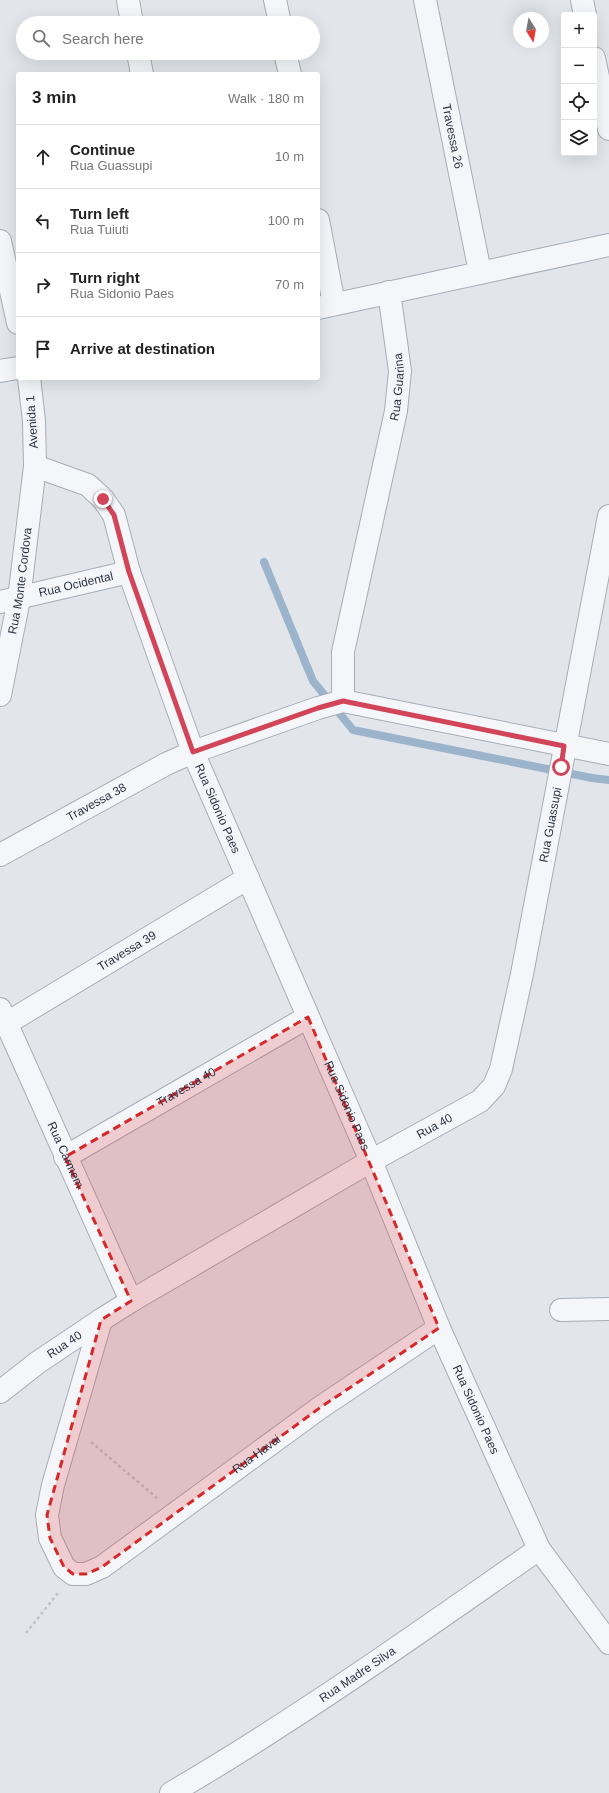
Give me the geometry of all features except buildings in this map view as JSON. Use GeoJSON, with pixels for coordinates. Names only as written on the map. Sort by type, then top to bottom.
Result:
{"type":"FeatureCollection","features":[{"type":"Feature","properties":{"kind":"street"},"geometry":{"type":"LineString","coordinates":[[128,0],[131,16]]}},
{"type":"Feature","properties":{"kind":"street"},"geometry":{"type":"LineString","coordinates":[[275,0],[278,16]]}},
{"type":"Feature","properties":{"kind":"street","name":"Travessa 26"},"geometry":{"type":"LineString","coordinates":[[425,0],[480,272]]}},
{"type":"Feature","properties":{"kind":"street"},"geometry":{"type":"LineString","coordinates":[[582,0],[584,12]]}},
{"type":"Feature","properties":{"kind":"street"},"geometry":{"type":"LineString","coordinates":[[139,60],[142,72]]}},
{"type":"Feature","properties":{"kind":"street"},"geometry":{"type":"LineString","coordinates":[[287,60],[290,72]]}},
{"type":"Feature","properties":{"kind":"street"},"geometry":{"type":"LineString","coordinates":[[597,72],[609,129]]}},
{"type":"Feature","properties":{"kind":"street"},"geometry":{"type":"LineString","coordinates":[[0,241],[16,314]]}},
{"type":"Feature","properties":{"kind":"street"},"geometry":{"type":"LineString","coordinates":[[320,242],[326,306],[609,245]]}},
{"type":"Feature","properties":{"kind":"street","name":"Rua Guarina"},"geometry":{"type":"LineString","coordinates":[[332,704],[396,411],[400,371],[389,292]]}},
{"type":"Feature","properties":{"kind":"street"},"geometry":{"type":"LineString","coordinates":[[0,371],[16,368]]}},
{"type":"Feature","properties":{"kind":"street","name":"Avenida 1"},"geometry":{"type":"LineString","coordinates":[[29,380],[34,421],[35,466]]}},
{"type":"Feature","properties":{"kind":"street","name":"Rua Sidonio Paes"},"geometry":{"type":"LineString","coordinates":[[35,466],[88,484],[103,499],[114,515],[129,572],[193,752],[371,1161],[440,1328],[539,1549],[609,1643]]}},
{"type":"Feature","properties":{"kind":"street","name":"Rua Monte Cordova"},"geometry":{"type":"LineString","coordinates":[[0,695],[10,600],[35,466]]}},
{"type":"Feature","properties":{"kind":"street","name":"Rua Guassupi"},"geometry":{"type":"LineString","coordinates":[[494,1086],[501,1069],[522,974],[555,807],[563,757],[609,516]]}},
{"type":"Feature","properties":{"kind":"street","name":"Rua Ocidental"},"geometry":{"type":"LineString","coordinates":[[10,600],[129,572]]}},
{"type":"Feature","properties":{"kind":"street"},"geometry":{"type":"LineString","coordinates":[[332,704],[563,757],[609,754]]}},
{"type":"Feature","properties":{"kind":"street","name":"Travessa 38"},"geometry":{"type":"LineString","coordinates":[[0,855],[166,764],[193,752],[332,704]]}},
{"type":"Feature","properties":{"kind":"street","name":"Travessa 39"},"geometry":{"type":"LineString","coordinates":[[3,1016],[248,878]]}},
{"type":"Feature","properties":{"kind":"street","name":"Rua Carmem"},"geometry":{"type":"LineString","coordinates":[[3,1016],[65,1157],[131,1301]]}},
{"type":"Feature","properties":{"kind":"street","name":"Travessa 40"},"geometry":{"type":"LineString","coordinates":[[65,1157],[308,1017]]}},
{"type":"Feature","properties":{"kind":"street","name":"Rua 40"},"geometry":{"type":"LineString","coordinates":[[371,1161],[480,1101],[494,1086]]}},
{"type":"Feature","properties":{"kind":"street","name":"Rua Sidonio Paes"},"geometry":{"type":"LineString","coordinates":[[131,1301],[371,1161]]}},
{"type":"Feature","properties":{"kind":"street","name":"Rua 40"},"geometry":{"type":"LineString","coordinates":[[0,1392],[37,1363],[131,1301]]}},
{"type":"Feature","properties":{"kind":"street"},"geometry":{"type":"LineString","coordinates":[[561,1310],[609,1309]]}},
{"type":"Feature","properties":{"kind":"street"},"geometry":{"type":"LineString","coordinates":[[73,1574],[64,1567],[50,1538],[47,1515],[53,1485],[101,1320]]}},
{"type":"Feature","properties":{"kind":"street","name":"Rua Havai"},"geometry":{"type":"LineString","coordinates":[[73,1574],[86,1574],[102,1567],[321,1407],[440,1328]]}},
{"type":"Feature","properties":{"kind":"street","name":"Rua Madre Silva"},"geometry":{"type":"LineString","coordinates":[[171,1793],[211,1770],[373,1664],[539,1549]]}},
{"type":"Feature","properties":{"kind":"path"},"geometry":{"type":"LineString","coordinates":[[71,1424],[176,1514]]}},
{"type":"Feature","properties":{"kind":"path"},"geometry":{"type":"LineString","coordinates":[[26,1633],[73,1574]]}},
{"type":"Feature","properties":{"kind":"highlighted area"},"geometry":{"type":"Polygon","coordinates":[[[308,1017],[439,1328],[321,1407],[102,1567],[86,1574],[73,1574],[64,1567],[50,1538],[47,1515],[101,1320],[131,1301],[65,1157],[308,1017]]]}},
{"type":"Feature","properties":{"kind":"waterway"},"geometry":{"type":"LineString","coordinates":[[264,562],[313,681],[353,730],[592,778],[609,780]]}},
{"type":"Feature","properties":{"kind":"route"},"geometry":{"type":"LineString","coordinates":[[103,499],[114,515],[129,572],[193,752],[318,708],[343,701],[564,746],[561,767]]}}]}
